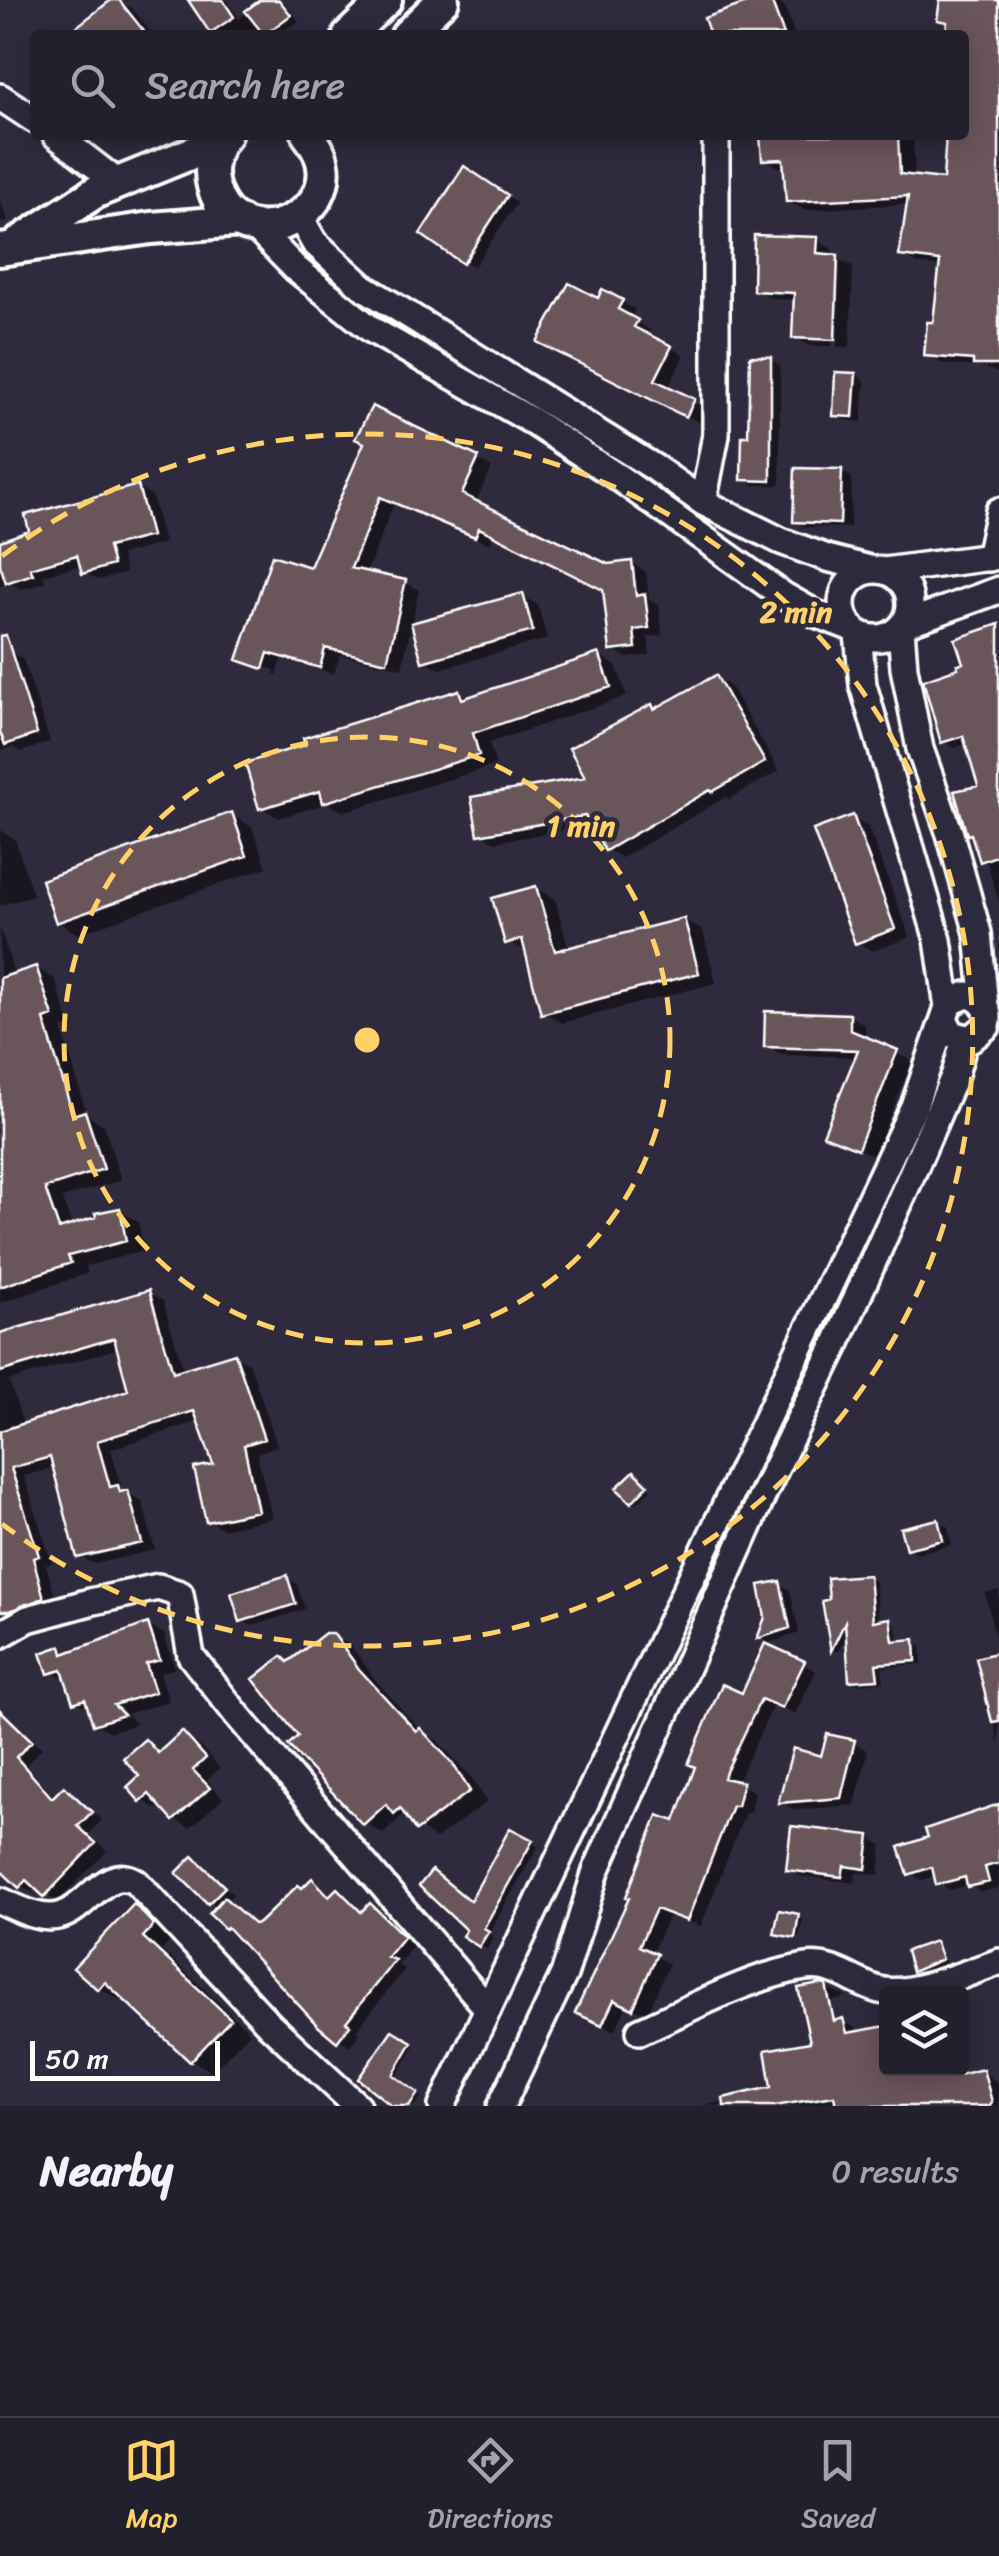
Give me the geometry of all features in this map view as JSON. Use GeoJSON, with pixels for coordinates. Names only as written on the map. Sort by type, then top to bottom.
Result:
{"type":"FeatureCollection","features":[{"type":"Feature","properties":{"kind":"main road"},"geometry":{"type":"LineString","coordinates":[[354,30],[386,0]]}},
{"type":"Feature","properties":{"kind":"main road"},"geometry":{"type":"LineString","coordinates":[[412,30],[443,0]]}},
{"type":"Feature","properties":{"kind":"main road"},"geometry":{"type":"LineString","coordinates":[[7,248],[96,192],[217,140]]}},
{"type":"Feature","properties":{"kind":"main road"},"geometry":{"type":"LineString","coordinates":[[221,140],[212,159],[211,178],[216,195],[225,210],[247,224]]}},
{"type":"Feature","properties":{"kind":"main road"},"geometry":{"type":"LineString","coordinates":[[7,248],[150,228],[247,224],[270,228],[300,217],[319,192],[321,144]]}},
{"type":"Feature","properties":{"kind":"street"},"geometry":{"type":"LineString","coordinates":[[0,97],[30,117]]}},
{"type":"Feature","properties":{"kind":"street"},"geometry":{"type":"LineString","coordinates":[[62,140],[118,183]]}},
{"type":"Feature","properties":{"kind":"street"},"geometry":{"type":"LineString","coordinates":[[703,502],[716,435],[716,140]]}},
{"type":"Feature","properties":{"kind":"street"},"geometry":{"type":"LineString","coordinates":[[300,217],[314,242],[362,286],[656,468],[703,502],[781,541],[899,578],[909,592],[911,608],[903,626],[904,668],[920,749],[978,932],[991,1022]]}},
{"type":"Feature","properties":{"kind":"street"},"geometry":{"type":"LineString","coordinates":[[247,224],[296,270],[372,330],[560,440],[784,596],[816,614],[881,638],[999,590]]}},
{"type":"Feature","properties":{"kind":"street"},"geometry":{"type":"LineString","coordinates":[[991,1022],[982,1032],[966,1039],[952,1034],[938,940],[863,685],[854,630],[842,606],[847,586],[864,572],[994,557],[999,511]]}},
{"type":"Feature","properties":{"kind":"street"},"geometry":{"type":"LineString","coordinates":[[442,2106],[914,1106],[947,1014],[967,995],[991,1022]]}},
{"type":"Feature","properties":{"kind":"street"},"geometry":{"type":"LineString","coordinates":[[501,2106],[565,1972],[596,1871],[766,1488],[836,1346],[955,1074],[966,1039]]}},
{"type":"Feature","properties":{"kind":"street"},"geometry":{"type":"LineString","coordinates":[[0,1635],[28,1619],[158,1586],[180,1594],[191,1656],[488,2009]]}},
{"type":"Feature","properties":{"kind":"street"},"geometry":{"type":"LineString","coordinates":[[1,1901],[32,1915],[61,1916],[115,1877],[126,1876],[136,1882],[268,2024],[357,2106]]}},
{"type":"Feature","properties":{"kind":"street"},"geometry":{"type":"LineString","coordinates":[[640,2031],[729,1992],[810,1966],[830,1968],[888,1992],[946,1980],[999,1962]]}},
{"type":"Feature","properties":{"kind":"building"},"geometry":{"type":"Polygon","coordinates":[[[111,0],[119,0],[143,30],[72,30],[111,0]]]}},
{"type":"Feature","properties":{"kind":"building"},"geometry":{"type":"Polygon","coordinates":[[[188,0],[223,0],[234,17],[208,30],[188,0]]]}},
{"type":"Feature","properties":{"kind":"building"},"geometry":{"type":"Polygon","coordinates":[[[260,0],[279,0],[291,15],[271,30],[260,30],[245,11],[260,0]]]}},
{"type":"Feature","properties":{"kind":"building"},"geometry":{"type":"Polygon","coordinates":[[[755,0],[771,0],[782,30],[708,30],[704,18],[755,0]]]}},
{"type":"Feature","properties":{"kind":"building"},"geometry":{"type":"Polygon","coordinates":[[[940,0],[999,0],[999,365],[973,365],[973,360],[924,356],[927,322],[933,322],[940,261],[899,256],[908,196],[786,202],[783,159],[762,160],[760,140],[898,140],[900,174],[943,179],[946,140],[969,140],[969,30],[946,30],[947,22],[937,20],[940,0]]]}},
{"type":"Feature","properties":{"kind":"building"},"geometry":{"type":"Polygon","coordinates":[[[464,166],[508,195],[463,264],[420,234],[464,166]]]}},
{"type":"Feature","properties":{"kind":"building"},"geometry":{"type":"Polygon","coordinates":[[[754,235],[818,237],[817,253],[838,255],[835,340],[792,338],[794,293],[753,291],[754,235]]]}},
{"type":"Feature","properties":{"kind":"building"},"geometry":{"type":"Polygon","coordinates":[[[569,283],[598,298],[602,289],[623,300],[618,309],[638,320],[634,327],[672,346],[655,380],[695,399],[686,417],[537,342],[569,283]]]}},
{"type":"Feature","properties":{"kind":"building"},"geometry":{"type":"Polygon","coordinates":[[[750,356],[771,357],[771,481],[741,480],[742,436],[748,436],[750,356]]]}},
{"type":"Feature","properties":{"kind":"building"},"geometry":{"type":"Polygon","coordinates":[[[835,372],[856,373],[853,417],[833,416],[835,372]]]}},
{"type":"Feature","properties":{"kind":"building"},"geometry":{"type":"Polygon","coordinates":[[[372,406],[479,457],[462,494],[608,564],[632,561],[636,596],[645,594],[649,628],[634,630],[636,648],[610,651],[603,590],[479,528],[475,537],[380,497],[351,568],[406,580],[387,662],[325,648],[320,668],[268,653],[263,669],[237,660],[272,555],[310,567],[364,443],[355,439],[372,406]]]}},
{"type":"Feature","properties":{"kind":"building"},"geometry":{"type":"Polygon","coordinates":[[[795,468],[842,469],[840,524],[793,522],[795,468]]]}},
{"type":"Feature","properties":{"kind":"building"},"geometry":{"type":"Polygon","coordinates":[[[138,485],[151,536],[108,547],[113,565],[82,574],[77,555],[30,568],[33,574],[6,583],[0,565],[0,541],[29,531],[25,515],[138,485]]]}},
{"type":"Feature","properties":{"kind":"building"},"geometry":{"type":"Polygon","coordinates":[[[523,593],[533,631],[422,662],[411,623],[523,593]]]}},
{"type":"Feature","properties":{"kind":"building"},"geometry":{"type":"Polygon","coordinates":[[[999,624],[999,855],[980,862],[954,791],[978,786],[963,736],[941,743],[923,680],[963,663],[955,639],[999,624]]]}},
{"type":"Feature","properties":{"kind":"building"},"geometry":{"type":"Polygon","coordinates":[[[6,635],[37,734],[5,745],[0,732],[0,636],[6,635]]]}},
{"type":"Feature","properties":{"kind":"building"},"geometry":{"type":"Polygon","coordinates":[[[599,653],[611,687],[473,733],[479,755],[323,803],[320,791],[259,809],[245,763],[305,745],[303,738],[459,690],[462,699],[599,653]]]}},
{"type":"Feature","properties":{"kind":"building"},"geometry":{"type":"Polygon","coordinates":[[[716,675],[765,762],[605,851],[585,816],[478,835],[471,797],[585,777],[569,748],[716,675]]]}},
{"type":"Feature","properties":{"kind":"building"},"geometry":{"type":"Polygon","coordinates":[[[232,812],[247,856],[56,923],[41,880],[232,812]]]}},
{"type":"Feature","properties":{"kind":"building"},"geometry":{"type":"Polygon","coordinates":[[[853,815],[895,929],[855,944],[813,830],[853,815]]]}},
{"type":"Feature","properties":{"kind":"building"},"geometry":{"type":"Polygon","coordinates":[[[536,886],[555,951],[684,918],[699,973],[541,1014],[522,939],[505,944],[492,898],[536,886]]]}},
{"type":"Feature","properties":{"kind":"building"},"geometry":{"type":"Polygon","coordinates":[[[36,966],[53,1016],[44,1019],[73,1115],[85,1111],[104,1169],[45,1188],[59,1229],[96,1217],[95,1213],[120,1208],[126,1241],[68,1256],[71,1263],[0,1287],[0,978],[36,966]]]}},
{"type":"Feature","properties":{"kind":"building"},"geometry":{"type":"Polygon","coordinates":[[[765,1011],[850,1014],[850,1030],[898,1050],[858,1149],[823,1135],[858,1050],[764,1047],[765,1011]]]}},
{"type":"Feature","properties":{"kind":"building"},"geometry":{"type":"Polygon","coordinates":[[[149,1290],[173,1372],[235,1353],[264,1439],[244,1445],[258,1511],[206,1522],[194,1468],[213,1464],[194,1411],[97,1441],[110,1487],[118,1485],[120,1492],[128,1490],[142,1543],[77,1558],[50,1457],[11,1468],[39,1556],[33,1558],[44,1598],[0,1611],[0,1431],[128,1390],[114,1338],[0,1372],[0,1333],[149,1290]]]}},
{"type":"Feature","properties":{"kind":"building"},"geometry":{"type":"Polygon","coordinates":[[[634,1471],[648,1485],[631,1503],[616,1488],[634,1471]]]}},
{"type":"Feature","properties":{"kind":"building"},"geometry":{"type":"Polygon","coordinates":[[[938,1519],[943,1540],[906,1549],[900,1528],[938,1519]]]}},
{"type":"Feature","properties":{"kind":"building"},"geometry":{"type":"Polygon","coordinates":[[[287,1575],[296,1604],[240,1622],[231,1593],[287,1575]]]}},
{"type":"Feature","properties":{"kind":"building"},"geometry":{"type":"Polygon","coordinates":[[[869,1575],[873,1621],[890,1618],[893,1641],[915,1639],[916,1661],[876,1664],[878,1679],[849,1681],[845,1622],[831,1651],[822,1601],[829,1599],[827,1578],[869,1575]]]}},
{"type":"Feature","properties":{"kind":"building"},"geometry":{"type":"Polygon","coordinates":[[[780,1581],[790,1628],[757,1639],[765,1617],[759,1585],[780,1581]]]}},
{"type":"Feature","properties":{"kind":"building"},"geometry":{"type":"Polygon","coordinates":[[[148,1623],[160,1660],[146,1664],[155,1692],[114,1705],[124,1715],[93,1725],[85,1699],[73,1703],[62,1670],[48,1674],[41,1653],[61,1646],[63,1654],[148,1623]]]}},
{"type":"Feature","properties":{"kind":"building"},"geometry":{"type":"Polygon","coordinates":[[[325,1633],[333,1633],[359,1669],[416,1731],[420,1728],[453,1764],[470,1791],[416,1831],[400,1808],[394,1814],[386,1804],[363,1825],[288,1745],[298,1736],[253,1679],[282,1656],[288,1662],[325,1633]]]}},
{"type":"Feature","properties":{"kind":"building"},"geometry":{"type":"Polygon","coordinates":[[[765,1643],[805,1661],[782,1708],[761,1699],[723,1778],[743,1782],[737,1806],[732,1806],[687,1921],[656,1909],[639,1946],[657,1954],[633,2009],[614,2000],[602,2025],[575,2013],[629,1898],[626,1897],[658,1815],[675,1821],[695,1767],[688,1764],[722,1684],[742,1693],[765,1643]]]}},
{"type":"Feature","properties":{"kind":"building"},"geometry":{"type":"Polygon","coordinates":[[[999,1652],[999,1721],[992,1722],[976,1658],[999,1652]]]}},
{"type":"Feature","properties":{"kind":"building"},"geometry":{"type":"Polygon","coordinates":[[[0,1710],[32,1741],[16,1757],[52,1798],[64,1786],[92,1812],[78,1826],[96,1843],[44,1897],[26,1880],[19,1888],[0,1870],[0,1710]]]}},
{"type":"Feature","properties":{"kind":"building"},"geometry":{"type":"Polygon","coordinates":[[[182,1731],[206,1758],[193,1770],[210,1788],[173,1821],[149,1794],[140,1802],[127,1787],[139,1776],[123,1758],[145,1739],[158,1753],[182,1731]]]}},
{"type":"Feature","properties":{"kind":"building"},"geometry":{"type":"Polygon","coordinates":[[[827,1734],[855,1740],[841,1798],[778,1803],[793,1748],[821,1756],[827,1734]]]}},
{"type":"Feature","properties":{"kind":"building"},"geometry":{"type":"Polygon","coordinates":[[[999,1804],[999,1863],[985,1867],[989,1882],[967,1887],[965,1877],[936,1885],[932,1867],[908,1875],[899,1847],[928,1837],[925,1829],[999,1804]]]}},
{"type":"Feature","properties":{"kind":"building"},"geometry":{"type":"Polygon","coordinates":[[[791,1826],[870,1835],[866,1869],[844,1866],[842,1877],[786,1870],[791,1826]]]}},
{"type":"Feature","properties":{"kind":"building"},"geometry":{"type":"Polygon","coordinates":[[[510,1828],[533,1840],[484,1928],[489,1931],[479,1947],[462,1936],[466,1930],[419,1886],[432,1870],[470,1901],[510,1828]]]}},
{"type":"Feature","properties":{"kind":"building"},"geometry":{"type":"Polygon","coordinates":[[[193,1856],[225,1887],[208,1904],[176,1873],[193,1856]]]}},
{"type":"Feature","properties":{"kind":"building"},"geometry":{"type":"Polygon","coordinates":[[[312,1878],[329,1896],[337,1888],[361,1912],[370,1903],[404,1936],[387,1957],[395,1960],[346,2022],[350,2025],[337,2042],[227,1927],[209,1914],[224,1897],[254,1924],[259,1923],[298,1885],[302,1888],[312,1878]]]}},
{"type":"Feature","properties":{"kind":"building"},"geometry":{"type":"Polygon","coordinates":[[[134,1904],[154,1925],[143,1937],[231,2019],[190,2062],[105,1982],[98,1990],[73,1968],[134,1904]]]}},
{"type":"Feature","properties":{"kind":"building"},"geometry":{"type":"Polygon","coordinates":[[[779,1910],[799,1914],[795,1938],[774,1934],[779,1910]]]}},
{"type":"Feature","properties":{"kind":"building"},"geometry":{"type":"Polygon","coordinates":[[[935,1941],[942,1959],[912,1972],[906,1951],[935,1941]]]}},
{"type":"Feature","properties":{"kind":"building"},"geometry":{"type":"Polygon","coordinates":[[[826,1985],[834,2021],[843,2018],[847,2033],[879,2027],[879,2076],[969,2076],[969,2072],[983,2069],[992,2102],[989,2106],[836,2106],[834,2096],[775,2106],[724,2106],[723,2098],[771,2087],[765,2050],[810,2042],[798,1988],[826,1985]]]}},
{"type":"Feature","properties":{"kind":"building"},"geometry":{"type":"Polygon","coordinates":[[[392,2030],[412,2042],[393,2075],[418,2093],[409,2106],[392,2106],[358,2079],[392,2030]]]}}]}
